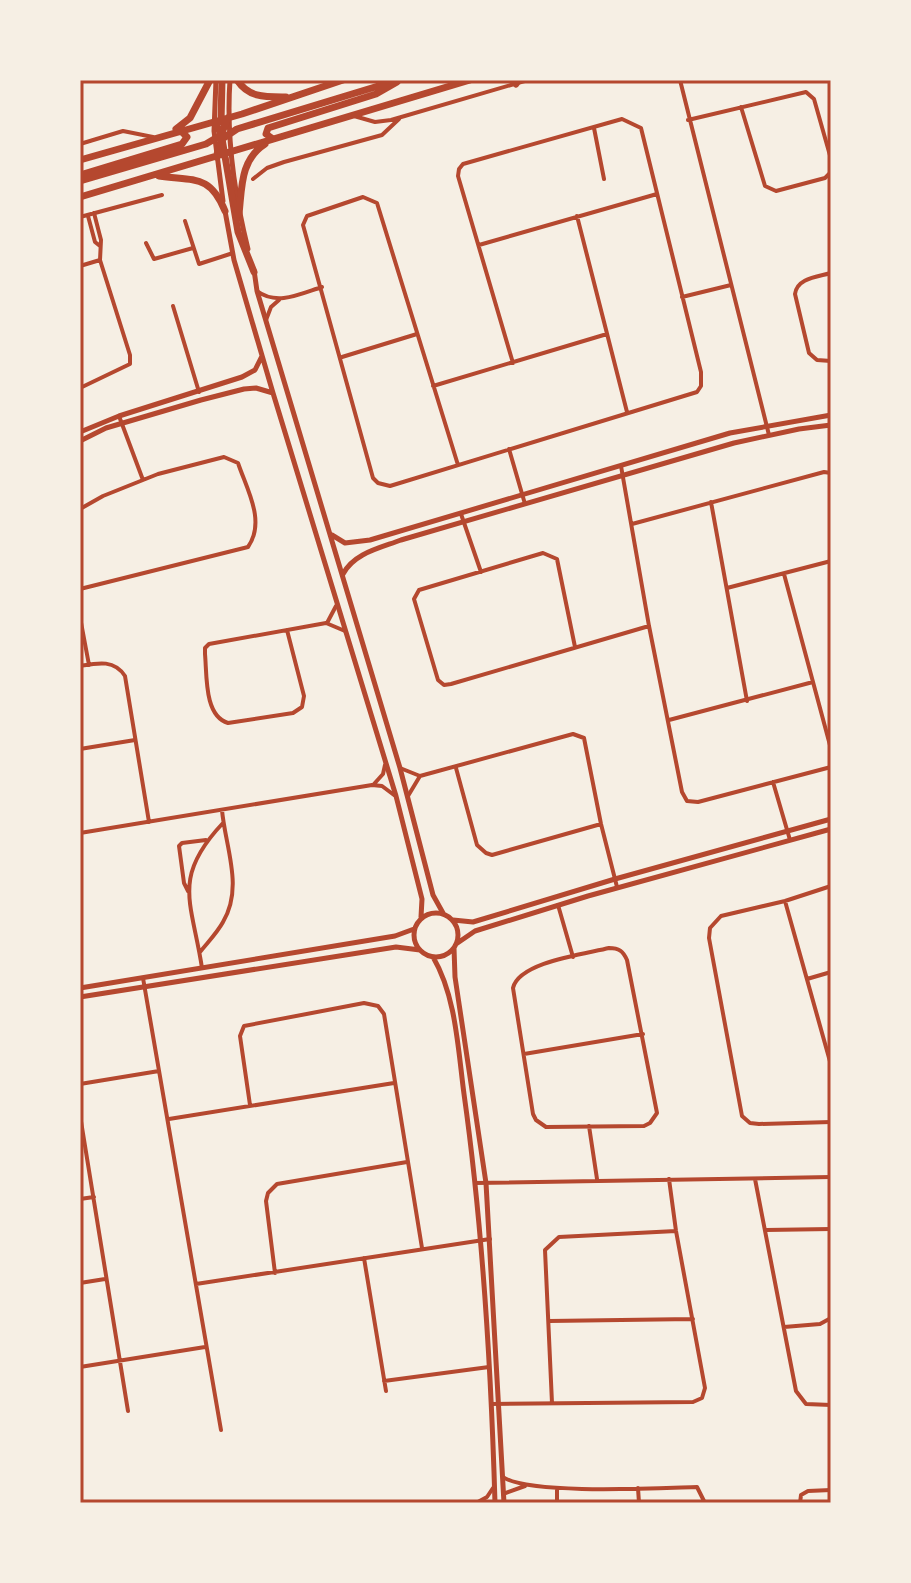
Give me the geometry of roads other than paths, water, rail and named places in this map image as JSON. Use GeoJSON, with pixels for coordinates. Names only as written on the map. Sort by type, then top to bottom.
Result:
{"type":"FeatureCollection","features":[{"type":"Feature","properties":{"kind":"main road"},"geometry":{"type":"LineString","coordinates":[[216,80],[224,154],[238,232],[254,272]]}},
{"type":"Feature","properties":{"kind":"main road"},"geometry":{"type":"LineString","coordinates":[[155,138],[182,126],[216,80]]}},
{"type":"Feature","properties":{"kind":"main road"},"geometry":{"type":"LineString","coordinates":[[237,80],[246,91],[257,96],[296,97]]}},
{"type":"Feature","properties":{"kind":"main road"},"geometry":{"type":"LineString","coordinates":[[80,160],[221,120],[343,80]]}},
{"type":"Feature","properties":{"kind":"main road"},"geometry":{"type":"LineString","coordinates":[[80,181],[193,149],[242,127],[399,80]]}},
{"type":"Feature","properties":{"kind":"main road"},"geometry":{"type":"LineString","coordinates":[[273,139],[266,134],[268,128],[376,94],[399,80]]}},
{"type":"Feature","properties":{"kind":"main road"},"geometry":{"type":"LineString","coordinates":[[80,197],[470,80]]}},
{"type":"Feature","properties":{"kind":"main road"},"geometry":{"type":"LineString","coordinates":[[221,120],[222,137]]}},
{"type":"Feature","properties":{"kind":"main road"},"geometry":{"type":"LineString","coordinates":[[80,175],[182,144],[187,137],[181,131]]}},
{"type":"Feature","properties":{"kind":"main road"},"geometry":{"type":"LineString","coordinates":[[239,214],[247,162],[259,147],[273,139]]}},
{"type":"Feature","properties":{"kind":"main road"},"geometry":{"type":"LineString","coordinates":[[153,176],[206,184],[218,194],[225,211]]}},
{"type":"Feature","properties":{"kind":"street"},"geometry":{"type":"LineString","coordinates":[[221,120],[230,80]]}},
{"type":"Feature","properties":{"kind":"street"},"geometry":{"type":"LineString","coordinates":[[351,116],[375,122],[401,117],[528,80]]}},
{"type":"Feature","properties":{"kind":"street"},"geometry":{"type":"LineString","coordinates":[[680,80],[769,435]]}},
{"type":"Feature","properties":{"kind":"street"},"geometry":{"type":"LineString","coordinates":[[688,120],[798,92],[811,94],[831,159]]}},
{"type":"Feature","properties":{"kind":"street"},"geometry":{"type":"LineString","coordinates":[[741,107],[765,186],[776,191],[825,178],[831,172]]}},
{"type":"Feature","properties":{"kind":"street"},"geometry":{"type":"LineString","coordinates":[[253,179],[275,165],[388,132],[401,117]]}},
{"type":"Feature","properties":{"kind":"street"},"geometry":{"type":"LineString","coordinates":[[458,465],[377,203],[363,197],[312,213],[304,221],[373,478],[390,486],[697,392],[701,386],[701,372],[641,128],[622,119],[463,164],[459,169],[458,176],[513,363]]}},
{"type":"Feature","properties":{"kind":"street"},"geometry":{"type":"LineString","coordinates":[[371,136],[377,128],[375,122]]}},
{"type":"Feature","properties":{"kind":"street"},"geometry":{"type":"LineString","coordinates":[[594,128],[604,179]]}},
{"type":"Feature","properties":{"kind":"street"},"geometry":{"type":"LineString","coordinates":[[80,144],[123,131],[155,138]]}},
{"type":"Feature","properties":{"kind":"street"},"geometry":{"type":"LineString","coordinates":[[224,154],[225,211],[233,253],[396,796],[422,899],[421,917],[414,929],[414,941],[420,950]]}},
{"type":"Feature","properties":{"kind":"street"},"geometry":{"type":"LineString","coordinates":[[224,154],[257,291],[400,768],[433,895],[443,913],[453,920],[473,922],[831,819]]}},
{"type":"Feature","properties":{"kind":"street"},"geometry":{"type":"LineString","coordinates":[[478,245],[657,194]]}},
{"type":"Feature","properties":{"kind":"street"},"geometry":{"type":"LineString","coordinates":[[80,217],[162,195]]}},
{"type":"Feature","properties":{"kind":"street"},"geometry":{"type":"LineString","coordinates":[[80,388],[130,364],[130,355],[100,260],[101,240],[94,213]]}},
{"type":"Feature","properties":{"kind":"street"},"geometry":{"type":"LineString","coordinates":[[88,215],[95,242],[100,246]]}},
{"type":"Feature","properties":{"kind":"street"},"geometry":{"type":"LineString","coordinates":[[577,216],[628,412]]}},
{"type":"Feature","properties":{"kind":"street"},"geometry":{"type":"LineString","coordinates":[[185,221],[196,260],[202,265],[233,253]]}},
{"type":"Feature","properties":{"kind":"street"},"geometry":{"type":"LineString","coordinates":[[146,243],[154,259],[193,248]]}},
{"type":"Feature","properties":{"kind":"street"},"geometry":{"type":"LineString","coordinates":[[80,266],[100,260]]}},
{"type":"Feature","properties":{"kind":"street"},"geometry":{"type":"LineString","coordinates":[[831,273],[802,281],[795,294],[809,353],[817,360],[831,361]]}},
{"type":"Feature","properties":{"kind":"street"},"geometry":{"type":"LineString","coordinates":[[682,297],[732,285]]}},
{"type":"Feature","properties":{"kind":"street"},"geometry":{"type":"LineString","coordinates":[[266,320],[271,307],[279,300],[322,287]]}},
{"type":"Feature","properties":{"kind":"street"},"geometry":{"type":"LineString","coordinates":[[257,291],[279,300]]}},
{"type":"Feature","properties":{"kind":"street"},"geometry":{"type":"LineString","coordinates":[[173,306],[199,392]]}},
{"type":"Feature","properties":{"kind":"street"},"geometry":{"type":"LineString","coordinates":[[342,357],[417,334]]}},
{"type":"Feature","properties":{"kind":"street"},"geometry":{"type":"LineString","coordinates":[[433,386],[607,334]]}},
{"type":"Feature","properties":{"kind":"street"},"geometry":{"type":"LineString","coordinates":[[80,432],[255,370],[263,355]]}},
{"type":"Feature","properties":{"kind":"street"},"geometry":{"type":"LineString","coordinates":[[80,441],[122,424],[244,389],[256,388],[273,393]]}},
{"type":"Feature","properties":{"kind":"street"},"geometry":{"type":"LineString","coordinates":[[330,535],[354,544],[766,425],[831,415]]}},
{"type":"Feature","properties":{"kind":"street"},"geometry":{"type":"LineString","coordinates":[[119,416],[143,480]]}},
{"type":"Feature","properties":{"kind":"street"},"geometry":{"type":"LineString","coordinates":[[343,575],[358,557],[401,540],[769,435],[831,425]]}},
{"type":"Feature","properties":{"kind":"street"},"geometry":{"type":"LineString","coordinates":[[509,449],[525,504]]}},
{"type":"Feature","properties":{"kind":"street"},"geometry":{"type":"LineString","coordinates":[[80,509],[143,480],[224,457],[238,463],[258,521],[248,547],[80,589]]}},
{"type":"Feature","properties":{"kind":"street"},"geometry":{"type":"LineString","coordinates":[[621,466],[649,626],[682,792],[687,801],[698,802],[831,767]]}},
{"type":"Feature","properties":{"kind":"street"},"geometry":{"type":"LineString","coordinates":[[632,524],[824,472],[831,473]]}},
{"type":"Feature","properties":{"kind":"street"},"geometry":{"type":"LineString","coordinates":[[711,502],[747,701]]}},
{"type":"Feature","properties":{"kind":"street"},"geometry":{"type":"LineString","coordinates":[[461,514],[481,572]]}},
{"type":"Feature","properties":{"kind":"street"},"geometry":{"type":"LineString","coordinates":[[575,647],[557,559],[543,553],[419,590],[414,599],[438,680],[444,685],[649,626]]}},
{"type":"Feature","properties":{"kind":"street"},"geometry":{"type":"LineString","coordinates":[[727,588],[831,561]]}},
{"type":"Feature","properties":{"kind":"street"},"geometry":{"type":"LineString","coordinates":[[784,574],[831,749]]}},
{"type":"Feature","properties":{"kind":"street"},"geometry":{"type":"LineString","coordinates":[[326,623],[336,608],[337,600]]}},
{"type":"Feature","properties":{"kind":"street"},"geometry":{"type":"LineString","coordinates":[[80,617],[89,665]]}},
{"type":"Feature","properties":{"kind":"street"},"geometry":{"type":"LineString","coordinates":[[287,630],[304,696],[302,707],[293,713],[228,723],[220,721],[212,709],[205,648],[215,641],[326,623],[346,632]]}},
{"type":"Feature","properties":{"kind":"street"},"geometry":{"type":"LineString","coordinates":[[80,666],[112,665],[120,668],[125,676],[149,822]]}},
{"type":"Feature","properties":{"kind":"street"},"geometry":{"type":"LineString","coordinates":[[668,720],[813,682]]}},
{"type":"Feature","properties":{"kind":"street"},"geometry":{"type":"LineString","coordinates":[[400,768],[420,776],[573,734],[580,735],[584,738],[617,887]]}},
{"type":"Feature","properties":{"kind":"street"},"geometry":{"type":"LineString","coordinates":[[80,749],[135,740]]}},
{"type":"Feature","properties":{"kind":"street"},"geometry":{"type":"LineString","coordinates":[[372,785],[383,774],[385,759]]}},
{"type":"Feature","properties":{"kind":"street"},"geometry":{"type":"LineString","coordinates":[[456,768],[477,845],[486,853],[492,855],[601,824]]}},
{"type":"Feature","properties":{"kind":"street"},"geometry":{"type":"LineString","coordinates":[[408,796],[420,776]]}},
{"type":"Feature","properties":{"kind":"street"},"geometry":{"type":"LineString","coordinates":[[773,782],[790,840]]}},
{"type":"Feature","properties":{"kind":"street"},"geometry":{"type":"LineString","coordinates":[[80,833],[372,785],[382,786],[396,796]]}},
{"type":"Feature","properties":{"kind":"street"},"geometry":{"type":"LineString","coordinates":[[200,952],[224,922],[232,900],[233,877],[222,810]]}},
{"type":"Feature","properties":{"kind":"street"},"geometry":{"type":"LineString","coordinates":[[202,968],[189,893],[190,873],[208,840],[223,823]]}},
{"type":"Feature","properties":{"kind":"street"},"geometry":{"type":"LineString","coordinates":[[433,957],[445,955],[475,931],[617,887],[831,829]]}},
{"type":"Feature","properties":{"kind":"street"},"geometry":{"type":"LineString","coordinates":[[189,893],[184,883],[179,846],[184,842],[208,840]]}},
{"type":"Feature","properties":{"kind":"street"},"geometry":{"type":"LineString","coordinates":[[831,886],[721,916],[710,928],[709,938],[742,1116],[750,1123],[831,1122]]}},
{"type":"Feature","properties":{"kind":"street"},"geometry":{"type":"LineString","coordinates":[[555,896],[573,957]]}},
{"type":"Feature","properties":{"kind":"street"},"geometry":{"type":"LineString","coordinates":[[785,901],[828,1044],[831,1065]]}},
{"type":"Feature","properties":{"kind":"street"},"geometry":{"type":"LineString","coordinates":[[421,917],[443,913]]}},
{"type":"Feature","properties":{"kind":"street"},"geometry":{"type":"LineString","coordinates":[[453,920],[458,931],[455,977],[486,1183],[504,1503]]}},
{"type":"Feature","properties":{"kind":"street"},"geometry":{"type":"LineString","coordinates":[[80,988],[395,936],[414,929]]}},
{"type":"Feature","properties":{"kind":"street"},"geometry":{"type":"LineString","coordinates":[[80,997],[396,947],[420,950],[433,957],[445,981],[459,1053],[475,1183],[489,1367],[495,1503]]}},
{"type":"Feature","properties":{"kind":"street"},"geometry":{"type":"LineString","coordinates":[[609,948],[618,948],[624,953],[657,1105],[655,1118],[644,1126],[546,1127],[536,1120],[513,988],[515,980],[527,969],[573,957],[609,948]]}},
{"type":"Feature","properties":{"kind":"street"},"geometry":{"type":"LineString","coordinates":[[807,979],[831,972]]}},
{"type":"Feature","properties":{"kind":"street"},"geometry":{"type":"LineString","coordinates":[[143,978],[221,1430]]}},
{"type":"Feature","properties":{"kind":"street"},"geometry":{"type":"LineString","coordinates":[[250,1105],[240,1036],[244,1026],[364,1003],[378,1006],[384,1014],[422,1248]]}},
{"type":"Feature","properties":{"kind":"street"},"geometry":{"type":"LineString","coordinates":[[524,1054],[643,1034]]}},
{"type":"Feature","properties":{"kind":"street"},"geometry":{"type":"LineString","coordinates":[[80,1084],[159,1071]]}},
{"type":"Feature","properties":{"kind":"street"},"geometry":{"type":"LineString","coordinates":[[169,1119],[394,1083]]}},
{"type":"Feature","properties":{"kind":"street"},"geometry":{"type":"LineString","coordinates":[[80,1115],[128,1411]]}},
{"type":"Feature","properties":{"kind":"street"},"geometry":{"type":"LineString","coordinates":[[589,1126],[597,1179]]}},
{"type":"Feature","properties":{"kind":"street"},"geometry":{"type":"LineString","coordinates":[[275,1273],[266,1201],[277,1184],[407,1162]]}},
{"type":"Feature","properties":{"kind":"street"},"geometry":{"type":"LineString","coordinates":[[475,1183],[831,1177]]}},
{"type":"Feature","properties":{"kind":"street"},"geometry":{"type":"LineString","coordinates":[[491,1404],[693,1402],[702,1398],[705,1388],[669,1179]]}},
{"type":"Feature","properties":{"kind":"street"},"geometry":{"type":"LineString","coordinates":[[755,1179],[799,1398],[806,1404],[831,1405]]}},
{"type":"Feature","properties":{"kind":"street"},"geometry":{"type":"LineString","coordinates":[[80,1199],[94,1197]]}},
{"type":"Feature","properties":{"kind":"street"},"geometry":{"type":"LineString","coordinates":[[766,1230],[831,1229]]}},
{"type":"Feature","properties":{"kind":"street"},"geometry":{"type":"LineString","coordinates":[[552,1403],[545,1250],[559,1237],[676,1231]]}},
{"type":"Feature","properties":{"kind":"street"},"geometry":{"type":"LineString","coordinates":[[195,1285],[490,1239]]}},
{"type":"Feature","properties":{"kind":"street"},"geometry":{"type":"LineString","coordinates":[[364,1258],[386,1391]]}},
{"type":"Feature","properties":{"kind":"street"},"geometry":{"type":"LineString","coordinates":[[80,1283],[105,1279]]}},
{"type":"Feature","properties":{"kind":"street"},"geometry":{"type":"LineString","coordinates":[[784,1327],[820,1324],[831,1318]]}},
{"type":"Feature","properties":{"kind":"street"},"geometry":{"type":"LineString","coordinates":[[549,1321],[693,1319]]}},
{"type":"Feature","properties":{"kind":"street"},"geometry":{"type":"LineString","coordinates":[[80,1367],[205,1347]]}},
{"type":"Feature","properties":{"kind":"street"},"geometry":{"type":"LineString","coordinates":[[384,1381],[489,1367],[497,1363]]}},
{"type":"Feature","properties":{"kind":"street"},"geometry":{"type":"LineString","coordinates":[[502,1477],[513,1483],[557,1488],[697,1487],[705,1503]]}},
{"type":"Feature","properties":{"kind":"street"},"geometry":{"type":"LineString","coordinates":[[476,1503],[491,1493],[494,1481]]}},
{"type":"Feature","properties":{"kind":"street"},"geometry":{"type":"LineString","coordinates":[[503,1494],[531,1485]]}},
{"type":"Feature","properties":{"kind":"street"},"geometry":{"type":"LineString","coordinates":[[557,1488],[557,1503]]}},
{"type":"Feature","properties":{"kind":"street"},"geometry":{"type":"LineString","coordinates":[[638,1488],[639,1503]]}},
{"type":"Feature","properties":{"kind":"street"},"geometry":{"type":"LineString","coordinates":[[800,1503],[801,1495],[808,1491],[831,1490]]}}]}
